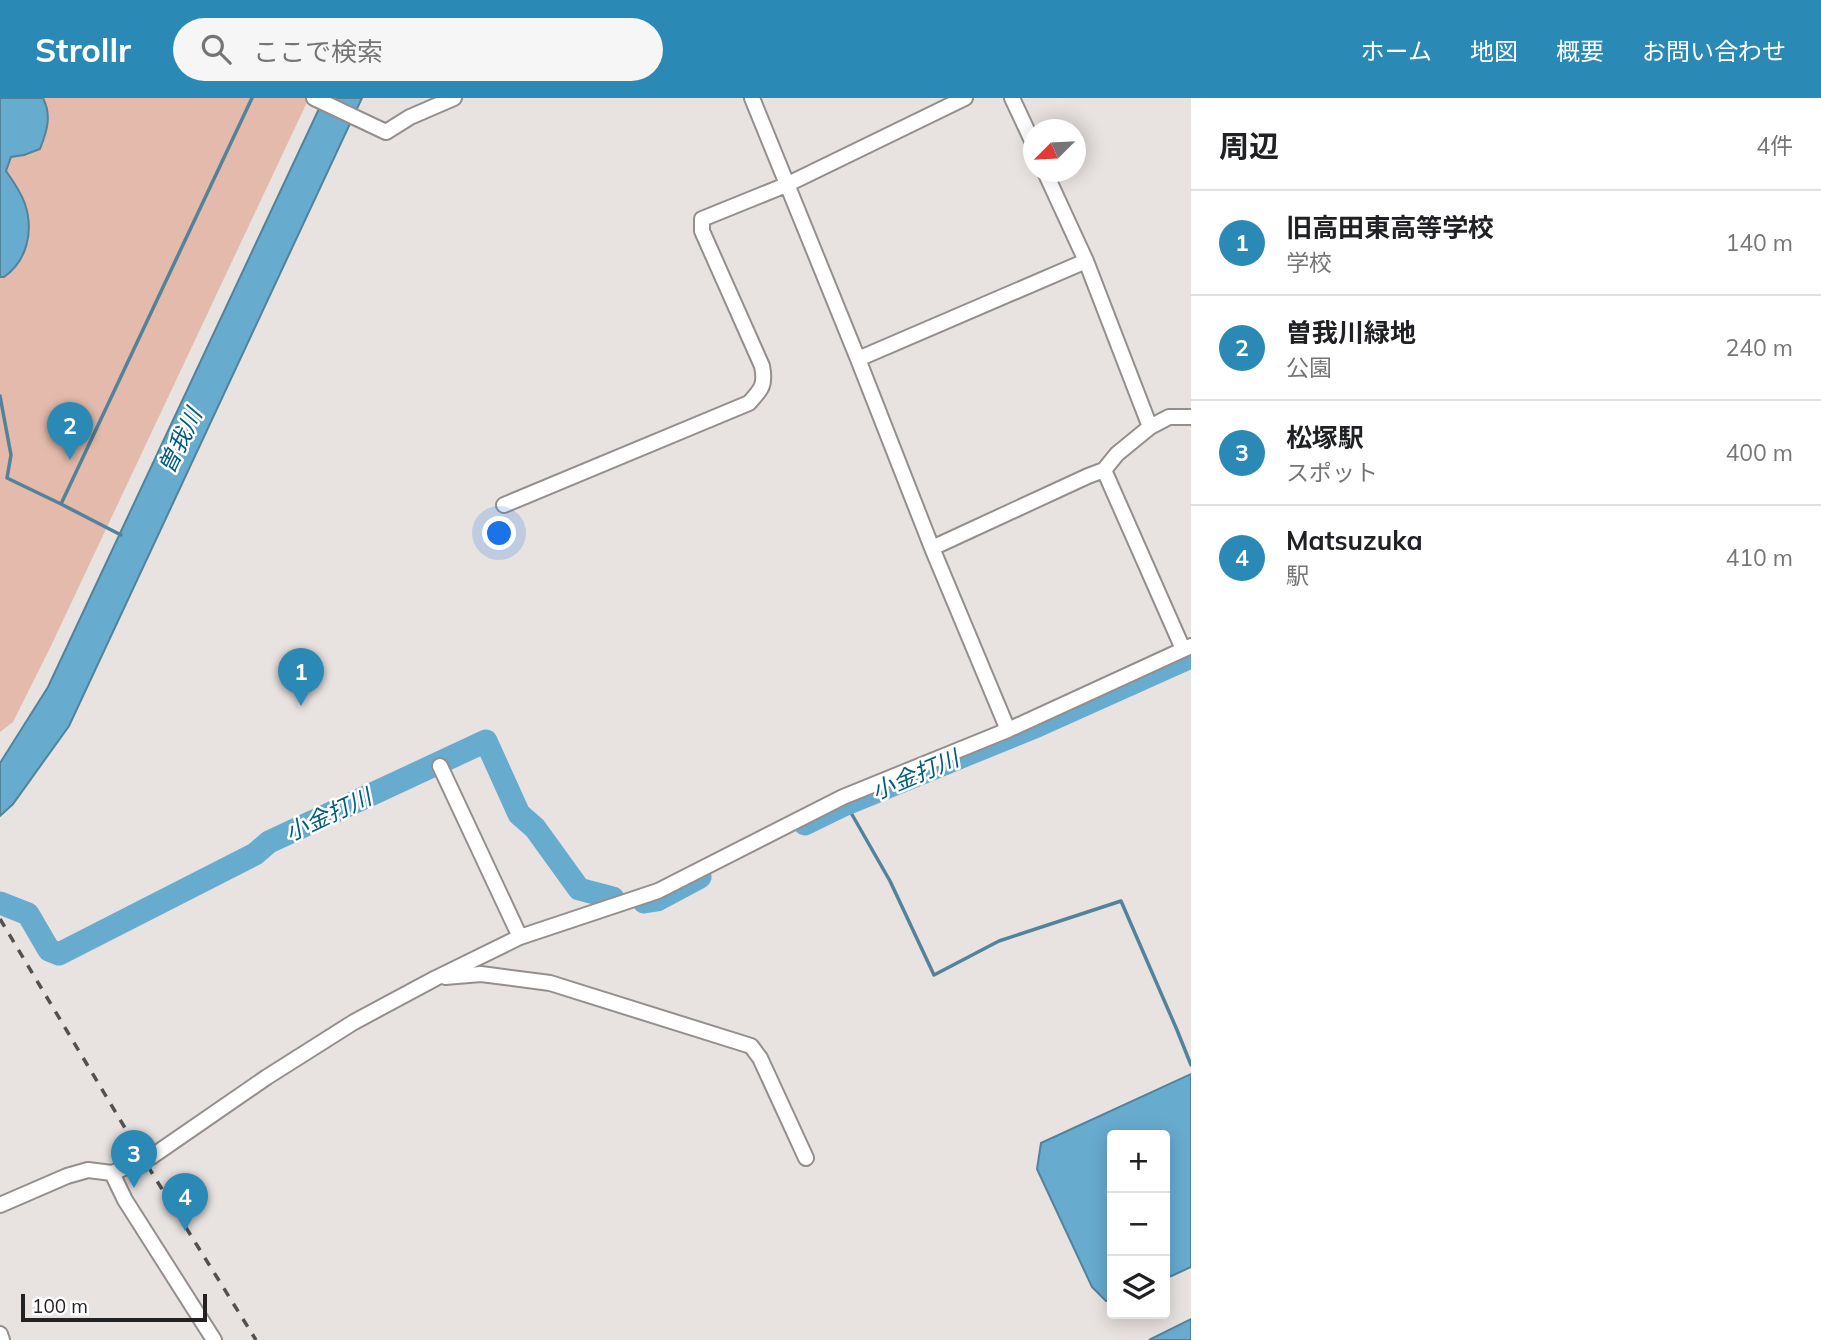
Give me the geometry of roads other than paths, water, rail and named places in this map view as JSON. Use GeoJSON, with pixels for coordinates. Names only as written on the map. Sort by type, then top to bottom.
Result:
{"type":"FeatureCollection","features":[{"type":"Feature","properties":{"kind":"street"},"geometry":{"type":"LineString","coordinates":[[314,98],[386,131],[410,117],[454,98]]}},
{"type":"Feature","properties":{"kind":"street"},"geometry":{"type":"LineString","coordinates":[[752,98],[932,548],[1008,730]]}},
{"type":"Feature","properties":{"kind":"street"},"geometry":{"type":"LineString","coordinates":[[504,505],[749,402],[761,390],[764,377],[762,366],[702,231],[702,219],[786,185],[965,98]]}},
{"type":"Feature","properties":{"kind":"street"},"geometry":{"type":"LineString","coordinates":[[1012,98],[1023,122]]}},
{"type":"Feature","properties":{"kind":"street"},"geometry":{"type":"LineString","coordinates":[[1050,182],[1086,261],[1150,427]]}},
{"type":"Feature","properties":{"kind":"street"},"geometry":{"type":"LineString","coordinates":[[858,359],[1086,261]]}},
{"type":"Feature","properties":{"kind":"street"},"geometry":{"type":"LineString","coordinates":[[932,548],[1104,470],[1117,454],[1150,427],[1169,417],[1191,417]]}},
{"type":"Feature","properties":{"kind":"street"},"geometry":{"type":"LineString","coordinates":[[0,1205],[67,1176],[88,1170],[112,1173],[151,1157],[267,1077],[354,1022],[520,937],[658,891],[843,797],[1008,730],[1187,648],[1104,470]]}},
{"type":"Feature","properties":{"kind":"street"},"geometry":{"type":"LineString","coordinates":[[440,766],[520,937]]}},
{"type":"Feature","properties":{"kind":"street"},"geometry":{"type":"LineString","coordinates":[[436,978],[481,974],[550,984],[751,1046],[760,1058],[806,1158]]}},
{"type":"Feature","properties":{"kind":"street"},"geometry":{"type":"LineString","coordinates":[[112,1173],[125,1200],[214,1340]]}},
{"type":"Feature","properties":{"kind":"street"},"geometry":{"type":"LineString","coordinates":[[0,1334],[2,1340]]}},
{"type":"Feature","properties":{"kind":"water"},"geometry":{"type":"Polygon","coordinates":[[[0,98],[43,98],[48,117],[40,149],[11,157],[6,171],[23,200],[29,225],[23,254],[4,277],[0,277],[0,98]]]}},
{"type":"Feature","properties":{"kind":"water","name":"曽我川"},"geometry":{"type":"Polygon","coordinates":[[[324,98],[362,98],[69,726],[13,804],[0,816],[0,763],[48,687],[324,98]]]}},
{"type":"Feature","properties":{"kind":"water"},"geometry":{"type":"Polygon","coordinates":[[[1191,1074],[1191,1267],[1170,1277],[1170,1130],[1107,1130],[1107,1301],[1092,1287],[1037,1169],[1041,1143],[1191,1074]]]}},
{"type":"Feature","properties":{"kind":"water"},"geometry":{"type":"Polygon","coordinates":[[[1191,1319],[1191,1340],[1149,1340],[1191,1319]]]}},
{"type":"Feature","properties":{"kind":"waterway"},"geometry":{"type":"LineString","coordinates":[[0,396],[11,455],[7,478],[61,504],[252,98]]}},
{"type":"Feature","properties":{"kind":"waterway"},"geometry":{"type":"LineString","coordinates":[[61,504],[121,535]]}},
{"type":"Feature","properties":{"kind":"waterway","name":"小金打川"},"geometry":{"type":"LineString","coordinates":[[805,824],[846,804],[1037,726],[1191,657]]}},
{"type":"Feature","properties":{"kind":"waterway","name":"小金打川"},"geometry":{"type":"LineString","coordinates":[[0,903],[28,914],[49,950],[59,954],[255,854],[269,842],[486,741],[519,814],[535,828],[579,889],[613,898]]}},
{"type":"Feature","properties":{"kind":"waterway"},"geometry":{"type":"LineString","coordinates":[[846,804],[890,881],[934,975],[999,941],[1121,901],[1191,1065]]}},
{"type":"Feature","properties":{"kind":"waterway","name":"小金打川"},"geometry":{"type":"LineString","coordinates":[[644,902],[657,900],[700,877]]}},
{"type":"Feature","properties":{"kind":"railway"},"geometry":{"type":"LineString","coordinates":[[0,919],[256,1340]]}},
{"type":"Feature","properties":{"kind":"place","name":"曽我川緑地"},"geometry":{"type":"Point","coordinates":[70,460]}},
{"type":"Feature","properties":{"kind":"place","name":"旧高田東高等学校"},"geometry":{"type":"Point","coordinates":[301,706]}},
{"type":"Feature","properties":{"kind":"place","name":"松塚駅"},"geometry":{"type":"Point","coordinates":[134,1188]}},
{"type":"Feature","properties":{"kind":"place","name":"Matsuzuka"},"geometry":{"type":"Point","coordinates":[185,1231]}}]}
